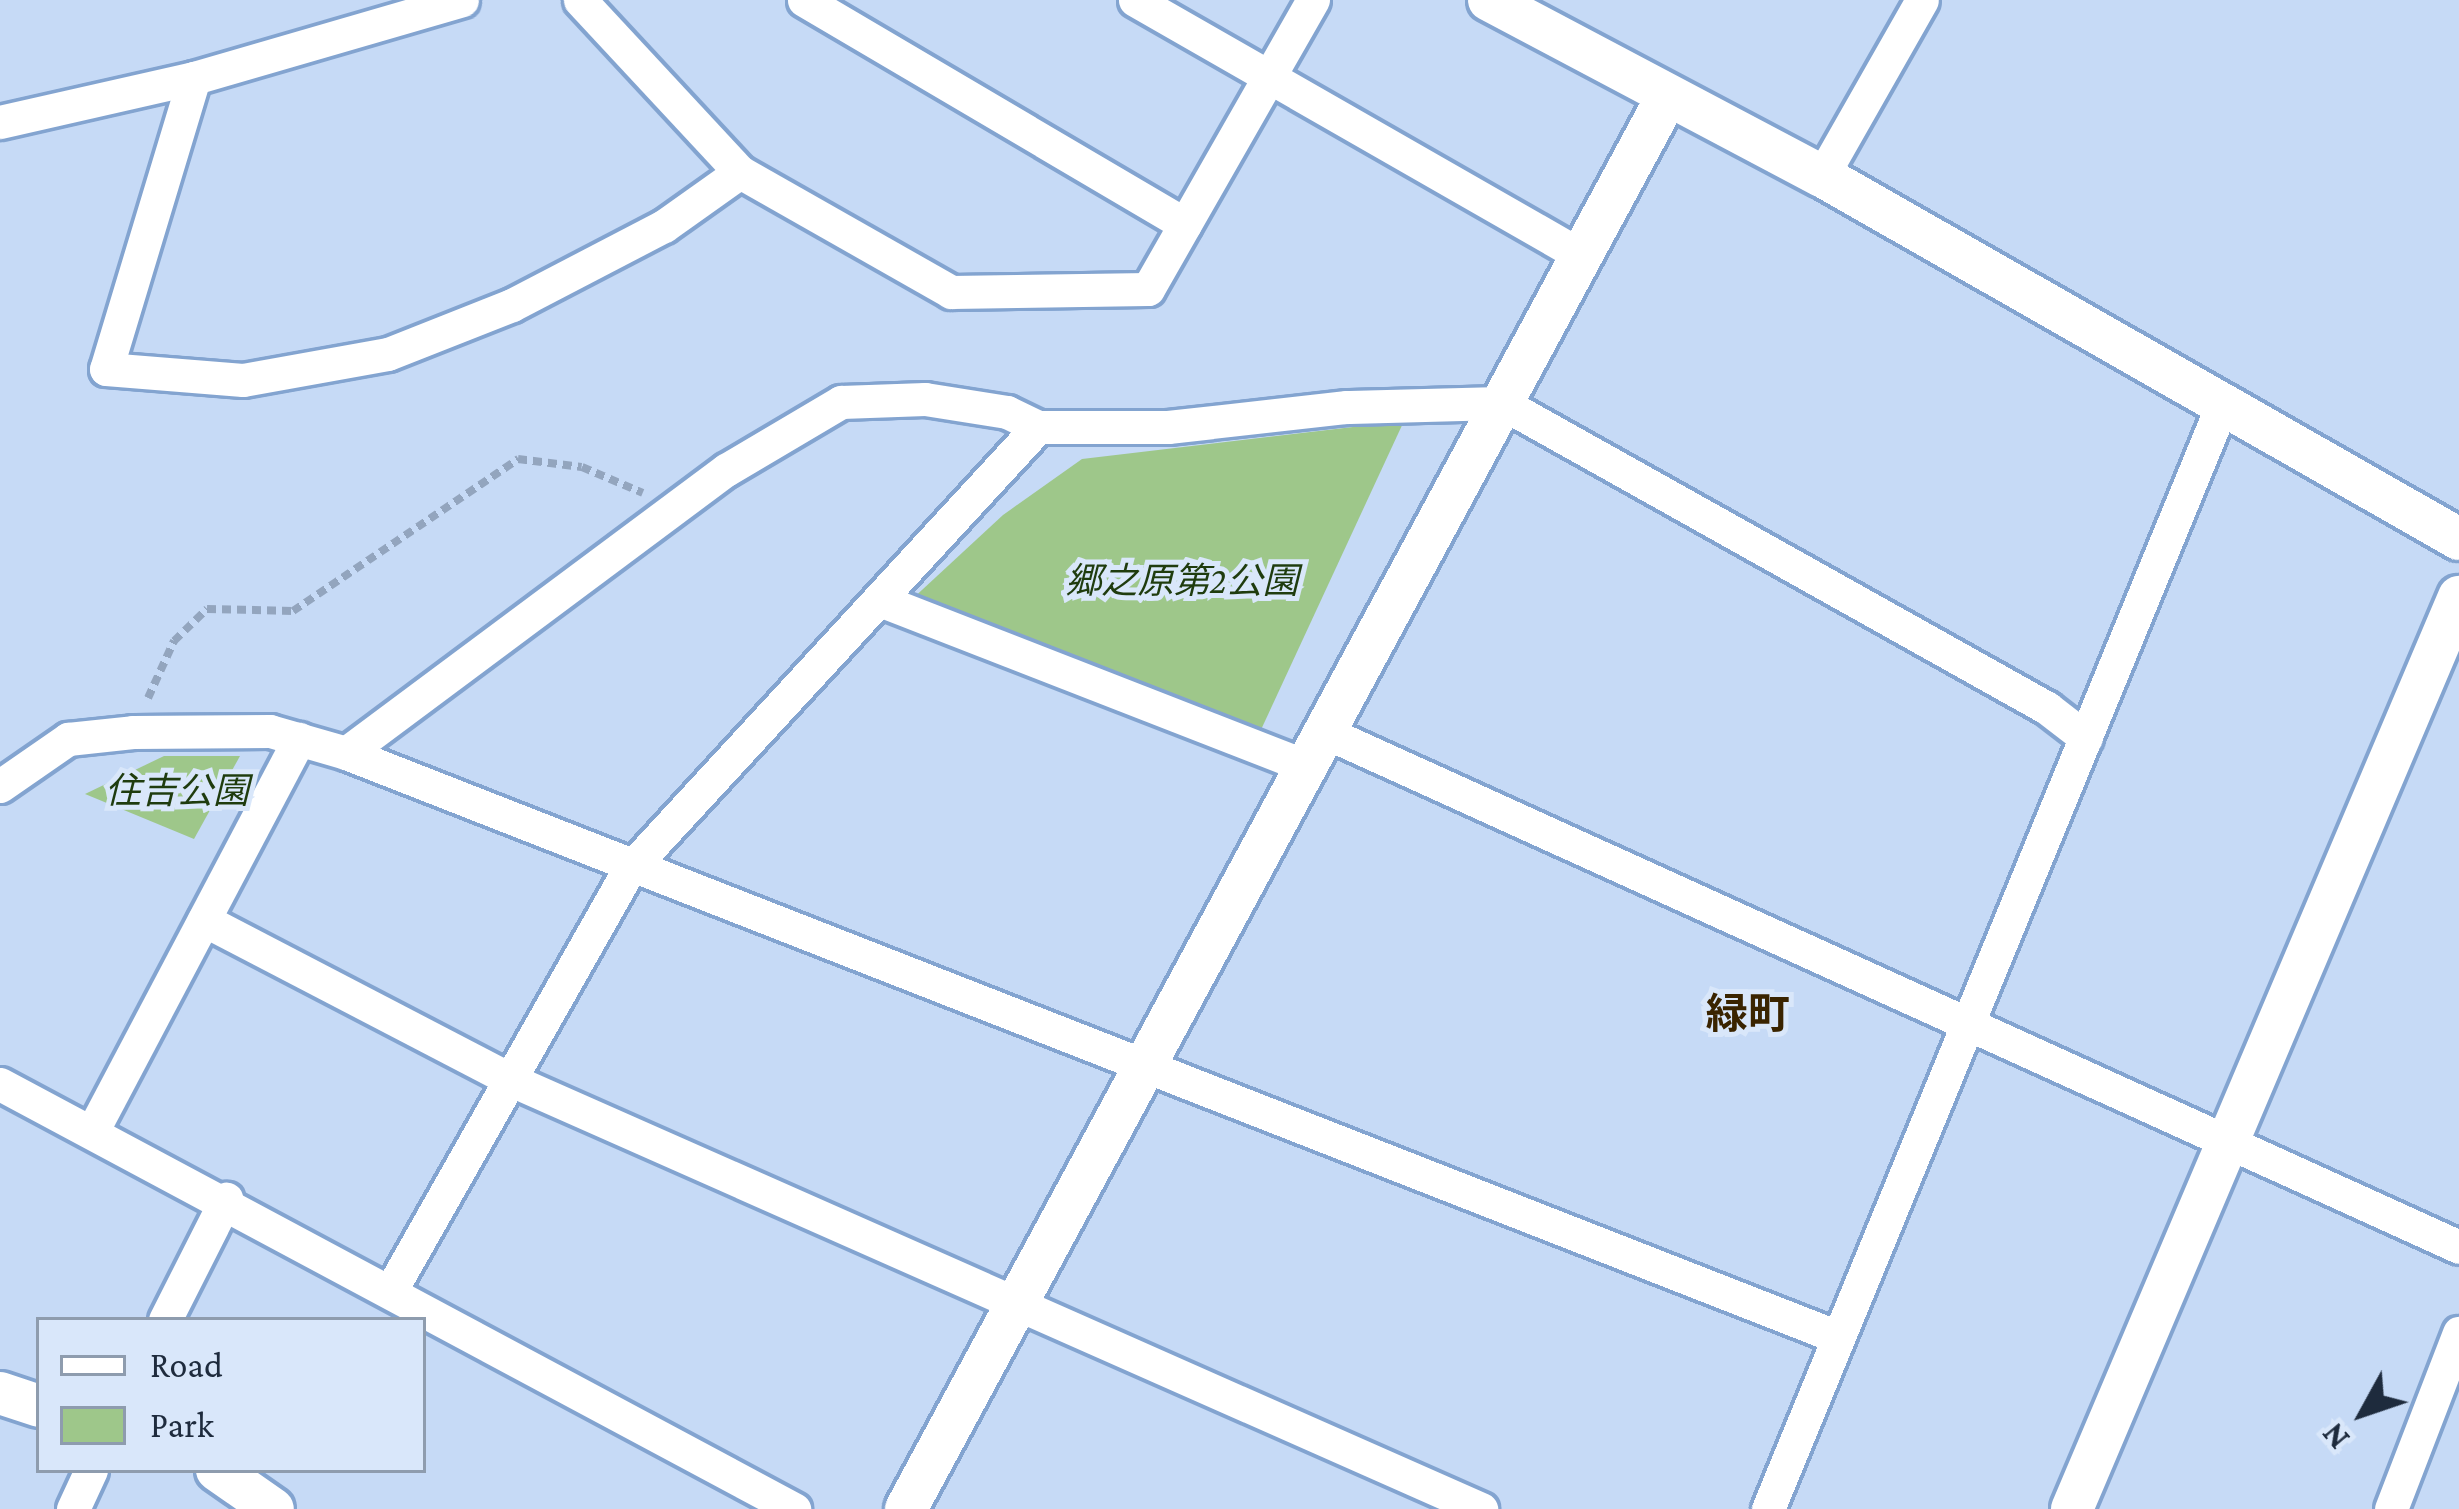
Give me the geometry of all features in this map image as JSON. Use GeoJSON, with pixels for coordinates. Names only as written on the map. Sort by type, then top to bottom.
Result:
{"type":"FeatureCollection","features":[{"type":"Feature","properties":{"kind":"street"},"geometry":{"type":"LineString","coordinates":[[0,122],[194,78],[462,0]]}},
{"type":"Feature","properties":{"kind":"street"},"geometry":{"type":"LineString","coordinates":[[580,0],[740,172],[951,292],[1148,289],[1312,0]]}},
{"type":"Feature","properties":{"kind":"street"},"geometry":{"type":"LineString","coordinates":[[804,0],[1185,224]]}},
{"type":"Feature","properties":{"kind":"street"},"geometry":{"type":"LineString","coordinates":[[1135,0],[1582,256]]}},
{"type":"Feature","properties":{"kind":"street"},"geometry":{"type":"LineString","coordinates":[[1489,0],[1822,176],[2459,539]]}},
{"type":"Feature","properties":{"kind":"street"},"geometry":{"type":"LineString","coordinates":[[1822,176],[1922,0]]}},
{"type":"Feature","properties":{"kind":"street"},"geometry":{"type":"LineString","coordinates":[[194,78],[106,368],[243,380],[388,354],[512,305],[664,226],[740,172]]}},
{"type":"Feature","properties":{"kind":"street"},"geometry":{"type":"LineString","coordinates":[[906,1509],[1667,97]]}},
{"type":"Feature","properties":{"kind":"street"},"geometry":{"type":"LineString","coordinates":[[346,752],[679,505],[841,401],[925,399],[1007,412],[1038,427],[1168,428],[1347,407],[1502,403],[2047,708],[2086,738]]}},
{"type":"Feature","properties":{"kind":"street"},"geometry":{"type":"LineString","coordinates":[[1768,1509],[1835,1336],[1969,1025],[2223,403]]}},
{"type":"Feature","properties":{"kind":"street"},"geometry":{"type":"LineString","coordinates":[[391,1290],[629,870],[1038,427]]}},
{"type":"Feature","properties":{"kind":"street"},"geometry":{"type":"LineString","coordinates":[[2072,1509],[2459,597]]}},
{"type":"Feature","properties":{"kind":"street"},"geometry":{"type":"LineString","coordinates":[[880,600],[1316,749],[1969,1025],[2228,1147],[2459,1247]]}},
{"type":"Feature","properties":{"kind":"street"},"geometry":{"type":"LineString","coordinates":[[0,786],[68,739],[133,732],[199,727],[299,739],[346,752],[629,870],[1835,1336]]}},
{"type":"Feature","properties":{"kind":"street"},"geometry":{"type":"LineString","coordinates":[[94,1128],[299,739]]}},
{"type":"Feature","properties":{"kind":"street"},"geometry":{"type":"LineString","coordinates":[[204,920],[511,1080],[1481,1509]]}},
{"type":"Feature","properties":{"kind":"street"},"geometry":{"type":"LineString","coordinates":[[0,1084],[94,1128],[794,1509]]}},
{"type":"Feature","properties":{"kind":"street"},"geometry":{"type":"LineString","coordinates":[[167,1317],[226,1199]]}},
{"type":"Feature","properties":{"kind":"street"},"geometry":{"type":"LineString","coordinates":[[2390,1509],[2459,1333]]}},
{"type":"Feature","properties":{"kind":"street"},"geometry":{"type":"LineString","coordinates":[[0,1393],[36,1405]]}},
{"type":"Feature","properties":{"kind":"street"},"geometry":{"type":"LineString","coordinates":[[73,1509],[90,1473]]}},
{"type":"Feature","properties":{"kind":"street"},"geometry":{"type":"LineString","coordinates":[[221,1473],[273,1509]]}},
{"type":"Feature","properties":{"kind":"path"},"geometry":{"type":"LineString","coordinates":[[133,732],[174,641],[206,609],[293,611],[518,459],[582,467],[679,505]]}},
{"type":"Feature","properties":{"kind":"green space","name":"郷之原第2公園"},"geometry":{"type":"Polygon","coordinates":[[[1404,421],[1246,762],[909,602],[1003,515],[1082,459],[1404,421]]]}},
{"type":"Feature","properties":{"kind":"green space","name":"住吉公園"},"geometry":{"type":"Polygon","coordinates":[[[164,756],[240,756],[194,839],[85,794],[164,756]]]}},
{"type":"Feature","properties":{"kind":"district","name":"緑町"},"geometry":{"type":"Point","coordinates":[1748,1014]}}]}
